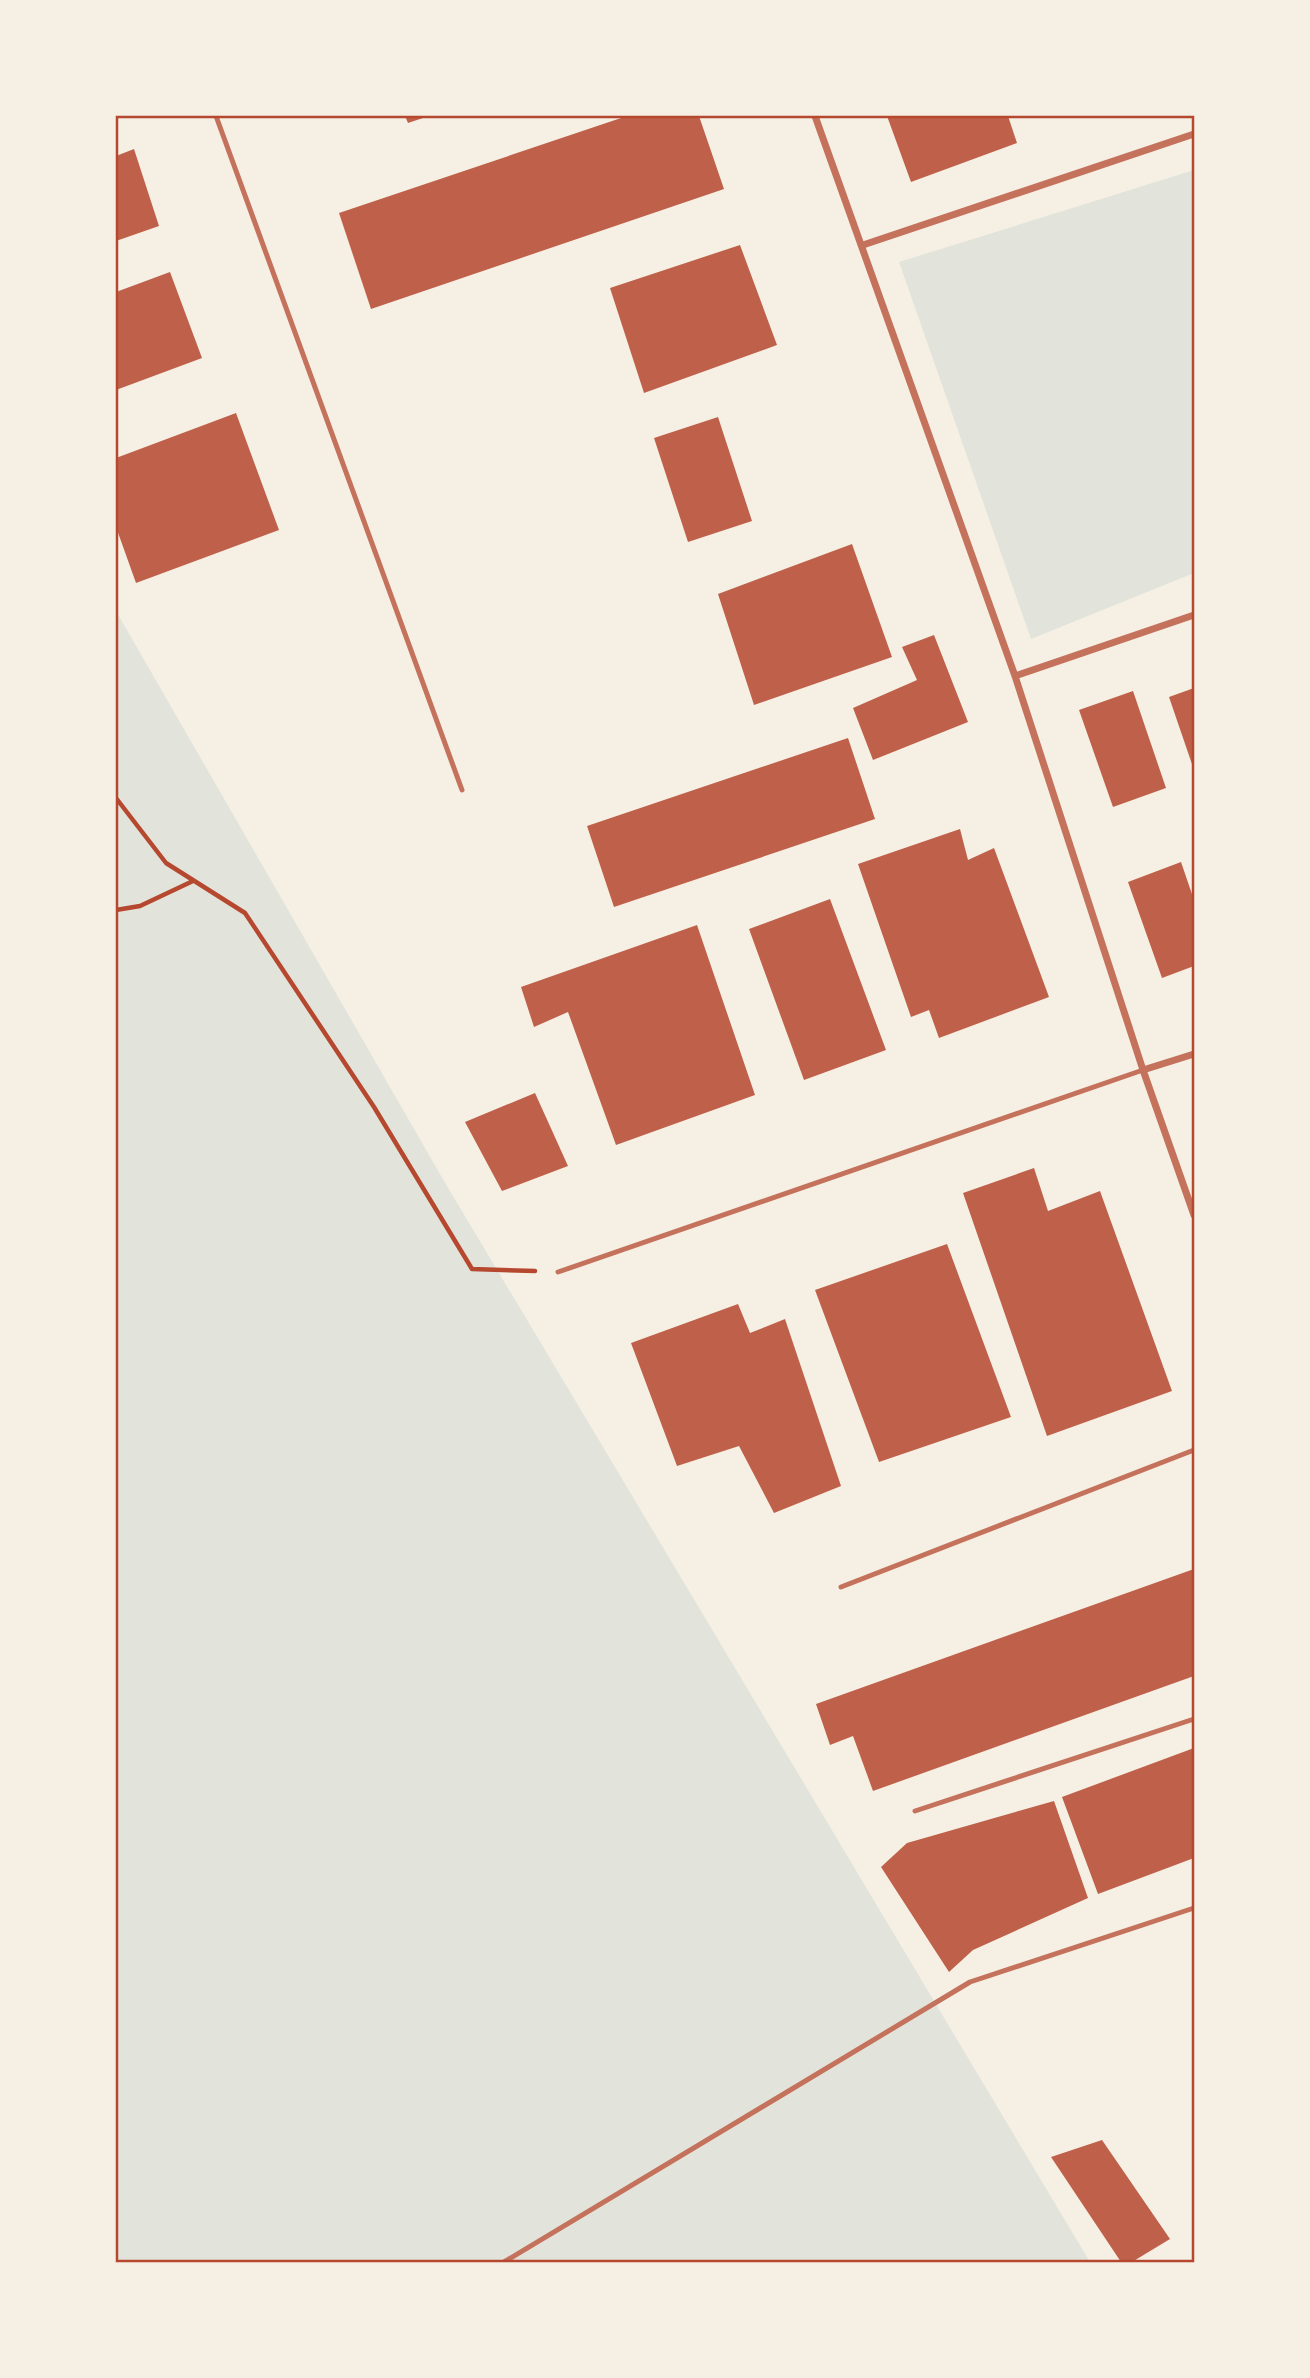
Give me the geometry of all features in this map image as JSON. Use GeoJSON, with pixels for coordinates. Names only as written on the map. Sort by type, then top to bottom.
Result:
{"type":"FeatureCollection","features":[{"type":"Feature","properties":{"kind":"street"},"geometry":{"type":"LineString","coordinates":[[815,116],[1016,676],[1143,1070],[1195,1215]]}},
{"type":"Feature","properties":{"kind":"street"},"geometry":{"type":"LineString","coordinates":[[863,245],[1195,134]]}},
{"type":"Feature","properties":{"kind":"street"},"geometry":{"type":"LineString","coordinates":[[1016,676],[1195,615]]}},
{"type":"Feature","properties":{"kind":"street"},"geometry":{"type":"LineString","coordinates":[[1143,1070],[1195,1054]]}},
{"type":"Feature","properties":{"kind":"lane"},"geometry":{"type":"LineString","coordinates":[[216,116],[462,790]]}},
{"type":"Feature","properties":{"kind":"lane"},"geometry":{"type":"LineString","coordinates":[[558,1272],[1143,1070]]}},
{"type":"Feature","properties":{"kind":"lane"},"geometry":{"type":"LineString","coordinates":[[841,1587],[1195,1450]]}},
{"type":"Feature","properties":{"kind":"lane"},"geometry":{"type":"LineString","coordinates":[[915,1811],[1195,1719]]}},
{"type":"Feature","properties":{"kind":"lane"},"geometry":{"type":"LineString","coordinates":[[504,2263],[970,1982],[1195,1909]]}},
{"type":"Feature","properties":{"kind":"path"},"geometry":{"type":"LineString","coordinates":[[116,798],[166,863],[245,913],[374,1107],[472,1269],[558,1272]]}},
{"type":"Feature","properties":{"kind":"path"},"geometry":{"type":"LineString","coordinates":[[116,911],[140,906],[194,881]]}},
{"type":"Feature","properties":{"kind":"shaded area"},"geometry":{"type":"Polygon","coordinates":[[[1194,170],[1194,573],[1031,639],[899,262],[1194,170]]]}},
{"type":"Feature","properties":{"kind":"shaded area"},"geometry":{"type":"Polygon","coordinates":[[[116,611],[444,1181],[1090,2262],[116,2262],[116,611]]]}},
{"type":"Feature","properties":{"kind":"building"},"geometry":{"type":"Polygon","coordinates":[[[405,116],[429,116],[408,123],[405,116]]]}},
{"type":"Feature","properties":{"kind":"building"},"geometry":{"type":"Polygon","coordinates":[[[627,116],[699,116],[724,189],[371,309],[339,213],[627,116]]]}},
{"type":"Feature","properties":{"kind":"building"},"geometry":{"type":"Polygon","coordinates":[[[887,116],[1008,116],[1017,143],[911,182],[887,116]]]}},
{"type":"Feature","properties":{"kind":"building"},"geometry":{"type":"Polygon","coordinates":[[[134,149],[159,226],[116,241],[116,156],[134,149]]]}},
{"type":"Feature","properties":{"kind":"building"},"geometry":{"type":"Polygon","coordinates":[[[740,245],[777,345],[644,393],[610,288],[740,245]]]}},
{"type":"Feature","properties":{"kind":"building"},"geometry":{"type":"Polygon","coordinates":[[[170,272],[202,358],[116,390],[116,292],[170,272]]]}},
{"type":"Feature","properties":{"kind":"building"},"geometry":{"type":"Polygon","coordinates":[[[236,413],[279,530],[136,583],[116,527],[116,458],[236,413]]]}},
{"type":"Feature","properties":{"kind":"building"},"geometry":{"type":"Polygon","coordinates":[[[718,417],[752,521],[688,542],[654,438],[718,417]]]}},
{"type":"Feature","properties":{"kind":"building"},"geometry":{"type":"Polygon","coordinates":[[[852,544],[892,657],[754,705],[718,594],[852,544]]]}},
{"type":"Feature","properties":{"kind":"building"},"geometry":{"type":"Polygon","coordinates":[[[934,635],[968,722],[873,760],[853,708],[917,680],[902,647],[934,635]]]}},
{"type":"Feature","properties":{"kind":"building"},"geometry":{"type":"Polygon","coordinates":[[[1194,688],[1194,770],[1169,697],[1194,688]]]}},
{"type":"Feature","properties":{"kind":"building"},"geometry":{"type":"Polygon","coordinates":[[[1133,691],[1166,788],[1113,807],[1079,710],[1133,691]]]}},
{"type":"Feature","properties":{"kind":"building"},"geometry":{"type":"Polygon","coordinates":[[[848,738],[875,819],[614,907],[587,826],[848,738]]]}},
{"type":"Feature","properties":{"kind":"building"},"geometry":{"type":"Polygon","coordinates":[[[960,829],[968,860],[994,848],[1049,997],[939,1038],[929,1010],[911,1017],[858,864],[960,829]]]}},
{"type":"Feature","properties":{"kind":"building"},"geometry":{"type":"Polygon","coordinates":[[[1181,862],[1194,900],[1194,966],[1162,978],[1128,882],[1181,862]]]}},
{"type":"Feature","properties":{"kind":"building"},"geometry":{"type":"Polygon","coordinates":[[[830,899],[886,1050],[804,1080],[749,929],[830,899]]]}},
{"type":"Feature","properties":{"kind":"building"},"geometry":{"type":"Polygon","coordinates":[[[697,925],[755,1095],[616,1145],[568,1012],[534,1027],[521,987],[697,925]]]}},
{"type":"Feature","properties":{"kind":"building"},"geometry":{"type":"Polygon","coordinates":[[[535,1093],[568,1166],[502,1191],[465,1122],[535,1093]]]}},
{"type":"Feature","properties":{"kind":"building"},"geometry":{"type":"Polygon","coordinates":[[[1034,1168],[1048,1211],[1100,1191],[1172,1391],[1047,1436],[963,1193],[1034,1168]]]}},
{"type":"Feature","properties":{"kind":"building"},"geometry":{"type":"Polygon","coordinates":[[[947,1244],[1011,1417],[879,1462],[815,1290],[947,1244]]]}},
{"type":"Feature","properties":{"kind":"building"},"geometry":{"type":"Polygon","coordinates":[[[738,1304],[750,1333],[785,1319],[841,1486],[774,1513],[739,1446],[677,1466],[631,1343],[738,1304]]]}},
{"type":"Feature","properties":{"kind":"building"},"geometry":{"type":"Polygon","coordinates":[[[1194,1569],[1194,1676],[873,1791],[853,1736],[830,1745],[816,1704],[1194,1569]]]}},
{"type":"Feature","properties":{"kind":"building"},"geometry":{"type":"Polygon","coordinates":[[[1194,1748],[1194,1858],[1098,1894],[1062,1797],[1194,1748]]]}},
{"type":"Feature","properties":{"kind":"building"},"geometry":{"type":"Polygon","coordinates":[[[1054,1801],[1088,1898],[973,1950],[949,1972],[881,1867],[907,1843],[1054,1801]]]}},
{"type":"Feature","properties":{"kind":"building"},"geometry":{"type":"Polygon","coordinates":[[[1102,2140],[1170,2239],[1132,2262],[1121,2262],[1051,2157],[1102,2140]]]}}]}
